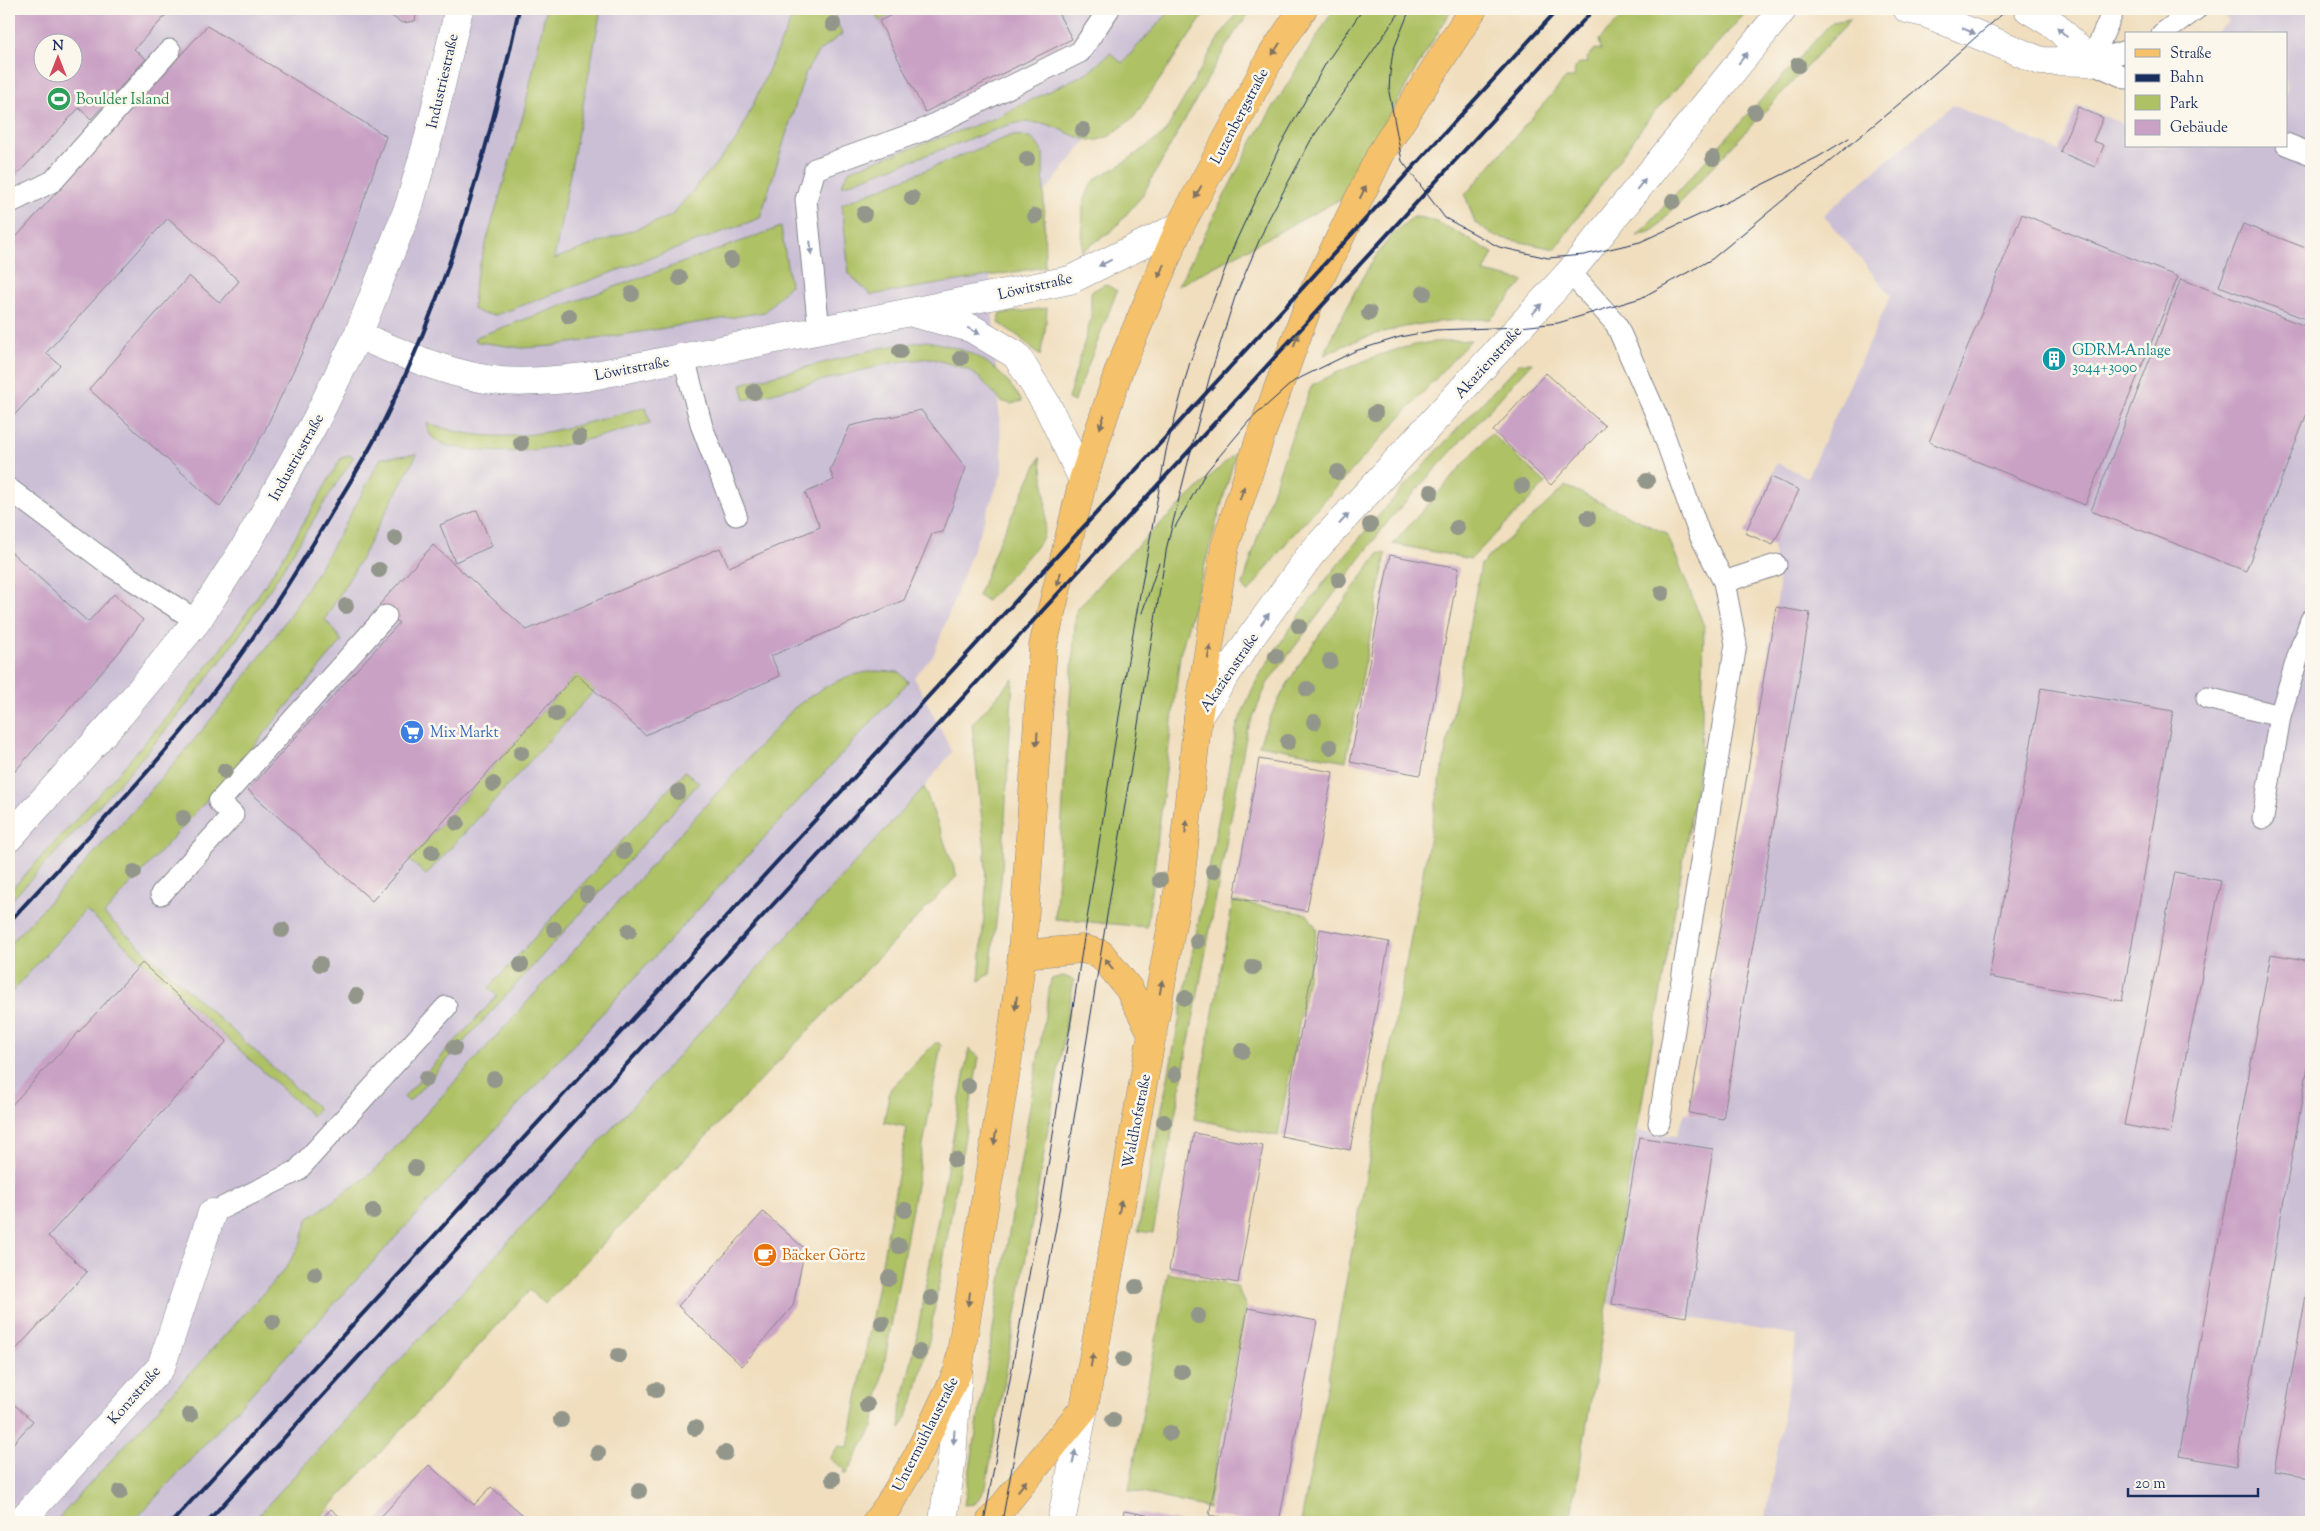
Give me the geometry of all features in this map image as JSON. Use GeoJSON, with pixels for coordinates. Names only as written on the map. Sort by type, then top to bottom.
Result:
{"type":"FeatureCollection","features":[{"type":"Feature","properties":{"kind":"main road","name":"Luzenbergstraße"},"geometry":{"type":"LineString","coordinates":[[1022,954],[1043,646],[1083,480],[1119,370],[1180,226],[1272,55],[1303,9]]}},
{"type":"Feature","properties":{"kind":"main road","name":"Waldhofstraße"},"geometry":{"type":"LineString","coordinates":[[1084,1408],[1181,875],[1198,717],[1225,546],[1264,426],[1312,296],[1381,153],[1474,9]]}},
{"type":"Feature","properties":{"kind":"main road"},"geometry":{"type":"LineString","coordinates":[[958,1371],[1014,1020],[1022,954],[1083,948],[1101,954],[1129,989],[1152,1035]]}},
{"type":"Feature","properties":{"kind":"main road","name":"Untermühlaustraße"},"geometry":{"type":"LineString","coordinates":[[876,1522],[888,1506],[918,1455],[958,1371]]}},
{"type":"Feature","properties":{"kind":"main road"},"geometry":{"type":"LineString","coordinates":[[990,1522],[1084,1408]]}},
{"type":"Feature","properties":{"kind":"street","name":"Industriestraße"},"geometry":{"type":"LineString","coordinates":[[9,838],[119,716],[197,621],[248,542],[316,420],[358,335],[411,199],[429,136],[459,9]]}},
{"type":"Feature","properties":{"kind":"street","name":"Akazienstraße"},"geometry":{"type":"LineString","coordinates":[[1198,717],[1249,640],[1311,554],[1570,272],[1783,9]]}},
{"type":"Feature","properties":{"kind":"street"},"geometry":{"type":"LineString","coordinates":[[1908,9],[1925,13],[2041,61],[2091,62]]}},
{"type":"Feature","properties":{"kind":"street"},"geometry":{"type":"LineString","coordinates":[[2028,9],[2056,26],[2091,62]]}},
{"type":"Feature","properties":{"kind":"street","name":"Löwitstraße"},"geometry":{"type":"LineString","coordinates":[[358,335],[441,368],[501,381],[526,382],[586,377],[1070,280],[1180,226]]}},
{"type":"Feature","properties":{"kind":"street","name":"Löwitstraße"},"geometry":{"type":"LineString","coordinates":[[910,313],[971,328],[1016,356],[1047,405],[1083,480]]}},
{"type":"Feature","properties":{"kind":"street","name":"Konzstraße"},"geometry":{"type":"LineString","coordinates":[[20,1522],[161,1367],[212,1213]]}},
{"type":"Feature","properties":{"kind":"street"},"geometry":{"type":"LineString","coordinates":[[943,1522],[952,1458],[958,1371]]}},
{"type":"Feature","properties":{"kind":"street","name":"Waldhofstraße"},"geometry":{"type":"LineString","coordinates":[[1061,1522],[1084,1408]]}},
{"type":"Feature","properties":{"kind":"lane"},"geometry":{"type":"LineString","coordinates":[[819,331],[806,200],[815,169],[921,131],[1080,52],[1109,9]]}},
{"type":"Feature","properties":{"kind":"lane"},"geometry":{"type":"LineString","coordinates":[[2091,62],[2114,9]]}},
{"type":"Feature","properties":{"kind":"lane"},"geometry":{"type":"LineString","coordinates":[[2165,32],[2196,9]]}},
{"type":"Feature","properties":{"kind":"lane"},"geometry":{"type":"LineString","coordinates":[[9,203],[52,181],[170,50]]}},
{"type":"Feature","properties":{"kind":"lane"},"geometry":{"type":"LineString","coordinates":[[2091,62],[2125,51]]}},
{"type":"Feature","properties":{"kind":"lane"},"geometry":{"type":"LineString","coordinates":[[2091,62],[2125,78]]}},
{"type":"Feature","properties":{"kind":"lane"},"geometry":{"type":"LineString","coordinates":[[2288,145],[2311,154]]}},
{"type":"Feature","properties":{"kind":"lane"},"geometry":{"type":"LineString","coordinates":[[1570,272],[1616,324],[1659,420],[1699,533],[1724,582],[1736,644],[1659,1123]]}},
{"type":"Feature","properties":{"kind":"lane"},"geometry":{"type":"LineString","coordinates":[[684,358],[702,427],[736,515]]}},
{"type":"Feature","properties":{"kind":"lane"},"geometry":{"type":"LineString","coordinates":[[9,489],[113,567],[197,621]]}},
{"type":"Feature","properties":{"kind":"lane"},"geometry":{"type":"LineString","coordinates":[[1724,582],[1776,565]]}},
{"type":"Feature","properties":{"kind":"lane"},"geometry":{"type":"LineString","coordinates":[[161,894],[233,815],[219,802],[386,616]]}},
{"type":"Feature","properties":{"kind":"lane"},"geometry":{"type":"LineString","coordinates":[[2263,818],[2280,716],[2305,655],[2311,620]]}},
{"type":"Feature","properties":{"kind":"lane"},"geometry":{"type":"LineString","coordinates":[[2207,698],[2280,716]]}},
{"type":"Feature","properties":{"kind":"lane"},"geometry":{"type":"LineString","coordinates":[[212,1213],[297,1171],[446,1007]]}},
{"type":"Feature","properties":{"kind":"shaded area"},"geometry":{"type":"Polygon","coordinates":[[[9,9],[1192,9],[989,261],[1003,470],[933,656],[914,677],[952,752],[924,787],[252,1522],[9,1522],[9,9]]]}},
{"type":"Feature","properties":{"kind":"shaded area"},"geometry":{"type":"Polygon","coordinates":[[[2219,9],[2311,9],[2311,1522],[1765,1522],[1797,1336],[1609,1304],[1638,1131],[1676,1136],[1685,1113],[1723,1119],[1810,613],[1776,607],[1779,586],[1773,546],[1745,533],[1777,463],[1807,477],[1891,295],[1823,215],[1952,105],[2059,151],[2077,105],[2125,125],[2125,148],[2288,148],[2288,32],[2216,32],[2229,22],[2219,9]]]}},
{"type":"Feature","properties":{"kind":"green space"},"geometry":{"type":"Polygon","coordinates":[[[546,9],[601,9],[554,259],[671,216],[738,138],[796,9],[832,9],[842,34],[818,52],[805,74],[760,218],[496,315],[483,314],[473,309],[475,281],[524,112],[546,9]]]}},
{"type":"Feature","properties":{"kind":"green space"},"geometry":{"type":"Polygon","coordinates":[[[873,9],[904,9],[879,21],[873,9]]]}},
{"type":"Feature","properties":{"kind":"green space"},"geometry":{"type":"Polygon","coordinates":[[[1172,9],[1208,9],[1134,117],[1110,136],[1095,141],[1080,138],[1047,124],[1023,122],[1008,125],[842,186],[850,170],[995,118],[1090,71],[1110,53],[1122,63],[1172,9]]]}},
{"type":"Feature","properties":{"kind":"green space"},"geometry":{"type":"Polygon","coordinates":[[[1240,9],[1252,9],[1228,43],[1142,196],[1113,230],[1082,251],[1083,205],[1090,186],[1098,177],[1119,166],[1164,134],[1219,37],[1240,9]]]}},
{"type":"Feature","properties":{"kind":"green space"},"geometry":{"type":"Polygon","coordinates":[[[1334,9],[1452,9],[1406,86],[1348,195],[1178,286],[1253,140],[1334,9]]]}},
{"type":"Feature","properties":{"kind":"green space"},"geometry":{"type":"Polygon","coordinates":[[[1629,9],[1749,9],[1649,118],[1555,249],[1497,237],[1475,223],[1465,195],[1566,78],[1574,78],[1575,67],[1580,63],[1588,63],[1587,58],[1595,49],[1601,50],[1599,40],[1629,9]]]}},
{"type":"Feature","properties":{"kind":"green space"},"geometry":{"type":"Polygon","coordinates":[[[1851,19],[1654,230],[1637,236],[1832,22],[1851,19]]]}},
{"type":"Feature","properties":{"kind":"green space"},"geometry":{"type":"Polygon","coordinates":[[[1010,136],[1030,138],[1037,144],[1043,154],[1045,267],[871,295],[849,274],[842,204],[1010,136]]]}},
{"type":"Feature","properties":{"kind":"green space"},"geometry":{"type":"Polygon","coordinates":[[[1414,217],[1444,225],[1493,253],[1484,272],[1524,281],[1491,319],[1447,321],[1405,327],[1344,345],[1324,355],[1351,299],[1373,260],[1399,228],[1414,217]]]}},
{"type":"Feature","properties":{"kind":"green space"},"geometry":{"type":"Polygon","coordinates":[[[781,227],[790,285],[765,312],[552,346],[522,348],[475,340],[476,337],[781,227]]]}},
{"type":"Feature","properties":{"kind":"green space"},"geometry":{"type":"Polygon","coordinates":[[[1105,284],[1117,291],[1074,402],[1068,399],[1091,319],[1091,292],[1105,284]]]}},
{"type":"Feature","properties":{"kind":"green space"},"geometry":{"type":"Polygon","coordinates":[[[1047,308],[1040,356],[1018,336],[999,323],[999,314],[1047,308]]]}},
{"type":"Feature","properties":{"kind":"green space"},"geometry":{"type":"Polygon","coordinates":[[[1471,340],[1290,538],[1248,593],[1243,585],[1284,459],[1312,385],[1353,366],[1395,350],[1425,343],[1471,340]]]}},
{"type":"Feature","properties":{"kind":"green space"},"geometry":{"type":"Polygon","coordinates":[[[927,341],[971,353],[982,359],[1002,376],[1022,401],[1011,404],[1001,401],[981,379],[967,369],[930,358],[891,363],[745,400],[741,384],[880,348],[927,341]]]}},
{"type":"Feature","properties":{"kind":"green space"},"geometry":{"type":"Polygon","coordinates":[[[1532,363],[1389,520],[1267,684],[1247,732],[1153,1233],[1138,1231],[1237,725],[1251,692],[1288,631],[1318,590],[1382,512],[1415,474],[1519,364],[1532,363]]]}},
{"type":"Feature","properties":{"kind":"green space"},"geometry":{"type":"Polygon","coordinates":[[[646,407],[650,423],[579,442],[510,452],[452,447],[432,437],[427,423],[485,436],[511,436],[564,428],[646,407]]]}},
{"type":"Feature","properties":{"kind":"green space"},"geometry":{"type":"Polygon","coordinates":[[[1491,433],[1546,483],[1471,559],[1393,544],[1491,433]]]}},
{"type":"Feature","properties":{"kind":"green space"},"geometry":{"type":"Polygon","coordinates":[[[1236,452],[1180,655],[1147,927],[1055,919],[1076,611],[1109,573],[1236,452]]]}},
{"type":"Feature","properties":{"kind":"green space"},"geometry":{"type":"Polygon","coordinates":[[[417,454],[358,564],[325,619],[342,641],[225,780],[104,914],[319,1109],[312,1116],[86,910],[9,995],[9,945],[168,771],[257,661],[275,637],[323,562],[381,458],[417,454]]]}},
{"type":"Feature","properties":{"kind":"green space"},"geometry":{"type":"Polygon","coordinates":[[[349,455],[354,457],[243,630],[201,687],[148,751],[9,903],[9,892],[144,744],[196,682],[253,604],[284,556],[341,458],[349,455]]]}},
{"type":"Feature","properties":{"kind":"green space"},"geometry":{"type":"Polygon","coordinates":[[[1040,457],[1046,508],[1043,537],[987,601],[978,596],[999,542],[1040,457]]]}},
{"type":"Feature","properties":{"kind":"green space"},"geometry":{"type":"Polygon","coordinates":[[[1566,486],[1667,534],[1704,626],[1701,757],[1570,1522],[1301,1522],[1481,564],[1566,486]]]}},
{"type":"Feature","properties":{"kind":"green space"},"geometry":{"type":"Polygon","coordinates":[[[1379,553],[1386,554],[1346,761],[1259,745],[1269,719],[1296,670],[1328,622],[1379,553]]]}},
{"type":"Feature","properties":{"kind":"green space"},"geometry":{"type":"Polygon","coordinates":[[[874,671],[899,672],[908,682],[133,1522],[55,1522],[286,1268],[301,1242],[308,1219],[372,1173],[794,708],[842,679],[874,671]]]}},
{"type":"Feature","properties":{"kind":"green space"},"geometry":{"type":"Polygon","coordinates":[[[576,674],[595,690],[426,875],[409,860],[576,674]]]}},
{"type":"Feature","properties":{"kind":"green space"},"geometry":{"type":"Polygon","coordinates":[[[1013,679],[1002,871],[990,974],[979,981],[986,889],[985,851],[972,724],[1013,679]]]}},
{"type":"Feature","properties":{"kind":"green space"},"geometry":{"type":"Polygon","coordinates":[[[685,771],[699,783],[409,1102],[404,1097],[497,996],[489,988],[685,771]]]}},
{"type":"Feature","properties":{"kind":"green space"},"geometry":{"type":"Polygon","coordinates":[[[924,787],[957,876],[545,1304],[530,1290],[316,1522],[252,1522],[924,787]]]}},
{"type":"Feature","properties":{"kind":"green space"},"geometry":{"type":"Polygon","coordinates":[[[1233,901],[1307,914],[1317,929],[1278,1136],[1194,1119],[1233,901]]]}},
{"type":"Feature","properties":{"kind":"green space"},"geometry":{"type":"Polygon","coordinates":[[[1063,976],[1074,980],[986,1487],[975,1504],[964,1505],[1051,979],[1063,976]]]}},
{"type":"Feature","properties":{"kind":"green space"},"geometry":{"type":"Polygon","coordinates":[[[935,1043],[941,1045],[873,1427],[846,1474],[843,1474],[844,1469],[830,1459],[838,1446],[848,1447],[907,1127],[884,1122],[890,1089],[935,1043]]]}},
{"type":"Feature","properties":{"kind":"green space"},"geometry":{"type":"Polygon","coordinates":[[[969,1049],[979,1057],[929,1340],[915,1397],[901,1429],[900,1412],[915,1345],[969,1049]]]}},
{"type":"Feature","properties":{"kind":"green space"},"geometry":{"type":"Polygon","coordinates":[[[1168,1273],[1237,1286],[1246,1307],[1208,1508],[1129,1490],[1168,1273]]]}},
{"type":"Feature","properties":{"kind":"building","name":"Boulder Island"},"geometry":{"type":"Polygon","coordinates":[[[9,9],[172,9],[134,49],[146,59],[91,119],[79,108],[14,178],[9,172],[9,9]]]}},
{"type":"Feature","properties":{"kind":"building"},"geometry":{"type":"Polygon","coordinates":[[[385,9],[417,9],[415,21],[402,23],[384,11],[385,9]]]}},
{"type":"Feature","properties":{"kind":"building"},"geometry":{"type":"Polygon","coordinates":[[[904,9],[1056,9],[1072,39],[925,112],[879,21],[904,9]]]}},
{"type":"Feature","properties":{"kind":"building"},"geometry":{"type":"Polygon","coordinates":[[[207,26],[386,136],[340,269],[263,434],[220,507],[89,389],[189,276],[220,303],[239,281],[168,218],[46,353],[60,365],[9,421],[9,245],[207,26]]]}},
{"type":"Feature","properties":{"kind":"building"},"geometry":{"type":"Polygon","coordinates":[[[2078,107],[2103,118],[2093,141],[2104,145],[2095,167],[2060,152],[2078,107]]]}},
{"type":"Feature","properties":{"kind":"building","name":"GDRM-Anlage 3044+3090"},"geometry":{"type":"Polygon","coordinates":[[[2022,214],[2178,277],[2085,505],[1929,442],[2022,214]]]}},
{"type":"Feature","properties":{"kind":"building"},"geometry":{"type":"Polygon","coordinates":[[[2243,224],[2311,250],[2311,321],[2219,286],[2243,224]]]}},
{"type":"Feature","properties":{"kind":"building"},"geometry":{"type":"Polygon","coordinates":[[[2181,279],[2311,328],[2311,403],[2246,571],[2091,511],[2181,279]]]}},
{"type":"Feature","properties":{"kind":"building"},"geometry":{"type":"Polygon","coordinates":[[[1546,373],[1605,426],[1551,485],[1493,431],[1546,373]]]}},
{"type":"Feature","properties":{"kind":"building"},"geometry":{"type":"Polygon","coordinates":[[[921,410],[966,468],[943,532],[932,534],[904,600],[771,656],[780,676],[645,735],[576,674],[372,901],[248,790],[399,623],[379,605],[433,545],[527,630],[720,548],[729,567],[820,527],[805,493],[834,480],[830,470],[850,426],[921,410]]]}},
{"type":"Feature","properties":{"kind":"building"},"geometry":{"type":"Polygon","coordinates":[[[1771,477],[1799,490],[1773,545],[1745,533],[1771,477]]]}},
{"type":"Feature","properties":{"kind":"building"},"geometry":{"type":"Polygon","coordinates":[[[477,510],[492,546],[455,562],[440,525],[477,510]]]}},
{"type":"Feature","properties":{"kind":"building"},"geometry":{"type":"Polygon","coordinates":[[[9,550],[88,622],[114,594],[143,620],[120,651],[9,778],[9,550]]]}},
{"type":"Feature","properties":{"kind":"building"},"geometry":{"type":"Polygon","coordinates":[[[1390,555],[1459,568],[1420,775],[1350,762],[1390,555]]]}},
{"type":"Feature","properties":{"kind":"building"},"geometry":{"type":"Polygon","coordinates":[[[1776,607],[1810,613],[1723,1119],[1689,1113],[1776,607]]]}},
{"type":"Feature","properties":{"kind":"building"},"geometry":{"type":"Polygon","coordinates":[[[2041,688],[2173,711],[2122,1001],[1989,977],[2041,688]]]}},
{"type":"Feature","properties":{"kind":"building"},"geometry":{"type":"Polygon","coordinates":[[[1259,759],[1333,772],[1307,911],[1234,898],[1259,759]]]}},
{"type":"Feature","properties":{"kind":"building"},"geometry":{"type":"Polygon","coordinates":[[[2175,872],[2221,881],[2170,1134],[2124,1125],[2175,872]]]}},
{"type":"Feature","properties":{"kind":"building"},"geometry":{"type":"Polygon","coordinates":[[[1320,929],[1389,942],[1350,1150],[1281,1136],[1320,929]]]}},
{"type":"Feature","properties":{"kind":"building"},"geometry":{"type":"Polygon","coordinates":[[[2271,954],[2311,961],[2311,1050],[2236,1466],[2179,1456],[2271,954]]]}},
{"type":"Feature","properties":{"kind":"building"},"geometry":{"type":"Polygon","coordinates":[[[142,963],[227,1041],[48,1236],[87,1272],[9,1357],[9,1108],[142,963]]]}},
{"type":"Feature","properties":{"kind":"building"},"geometry":{"type":"Polygon","coordinates":[[[1194,1133],[1263,1146],[1238,1283],[1169,1270],[1194,1133]]]}},
{"type":"Feature","properties":{"kind":"building"},"geometry":{"type":"Polygon","coordinates":[[[1639,1137],[1713,1149],[1686,1317],[1612,1304],[1639,1137]]]}},
{"type":"Feature","properties":{"kind":"building"},"geometry":{"type":"Polygon","coordinates":[[[763,1212],[805,1249],[793,1306],[742,1366],[678,1306],[763,1212]]]}},
{"type":"Feature","properties":{"kind":"building"},"geometry":{"type":"Polygon","coordinates":[[[2311,1274],[2311,1477],[2274,1471],[2311,1274]]]}},
{"type":"Feature","properties":{"kind":"building"},"geometry":{"type":"Polygon","coordinates":[[[1248,1308],[1317,1321],[1279,1522],[1249,1522],[1209,1515],[1248,1308]]]}},
{"type":"Feature","properties":{"kind":"building"},"geometry":{"type":"Polygon","coordinates":[[[9,1400],[33,1421],[9,1448],[9,1400]]]}},
{"type":"Feature","properties":{"kind":"building"},"geometry":{"type":"Polygon","coordinates":[[[429,1465],[474,1505],[491,1487],[531,1522],[376,1522],[429,1465]]]}},
{"type":"Feature","properties":{"kind":"building"},"geometry":{"type":"Polygon","coordinates":[[[331,1509],[346,1522],[319,1522],[331,1509]]]}},
{"type":"Feature","properties":{"kind":"building"},"geometry":{"type":"Polygon","coordinates":[[[1124,1511],[1179,1521],[1122,1522],[1124,1511]]]}},
{"type":"Feature","properties":{"kind":"tram line"},"geometry":{"type":"LineString","coordinates":[[984,1522],[1042,1204],[1127,666],[1166,451],[1190,362],[1235,243],[1281,144],[1326,63],[1363,9]]}},
{"type":"Feature","properties":{"kind":"tram line"},"geometry":{"type":"LineString","coordinates":[[1002,1522],[1060,1205],[1167,546],[1209,379],[1235,297],[1268,220],[1311,140],[1402,9]]}},
{"type":"Feature","properties":{"kind":"tram line"},"geometry":{"type":"LineString","coordinates":[[1410,9],[1393,51],[1390,73],[1389,92],[1402,161],[1445,218],[1499,247],[1548,258],[1584,255],[1640,242],[1818,157],[1849,138]]}},
{"type":"Feature","properties":{"kind":"tram line"},"geometry":{"type":"LineString","coordinates":[[1175,527],[1206,472],[1249,421],[1294,381],[1355,351],[1400,337],[1436,330],[1520,327],[1558,323],[1641,298],[1712,259],[1911,94],[2008,9]]}},
{"type":"Feature","properties":{"kind":"tram line"},"geometry":{"type":"LineString","coordinates":[[1142,613],[1159,563]]}},
{"type":"Feature","properties":{"kind":"railway"},"geometry":{"type":"LineString","coordinates":[[9,922],[136,785],[208,699],[241,655],[286,587],[368,451],[404,379],[445,276],[463,224],[493,117],[519,9]]}},
{"type":"Feature","properties":{"kind":"railway"},"geometry":{"type":"LineString","coordinates":[[172,1522],[1558,9]]}},
{"type":"Feature","properties":{"kind":"railway"},"geometry":{"type":"LineString","coordinates":[[207,1522],[1594,9]]}},
{"type":"Feature","properties":{"kind":"place","name":"Boulder Island"},"geometry":{"type":"Point","coordinates":[59,99]}},
{"type":"Feature","properties":{"kind":"place","name":"GDRM-Anlage 3044+3090"},"geometry":{"type":"Point","coordinates":[2054,359]}},
{"type":"Feature","properties":{"kind":"place","name":"Mix Markt"},"geometry":{"type":"Point","coordinates":[412,732]}},
{"type":"Feature","properties":{"kind":"place","name":"Bäcker Görtz"},"geometry":{"type":"Point","coordinates":[765,1255]}}]}
